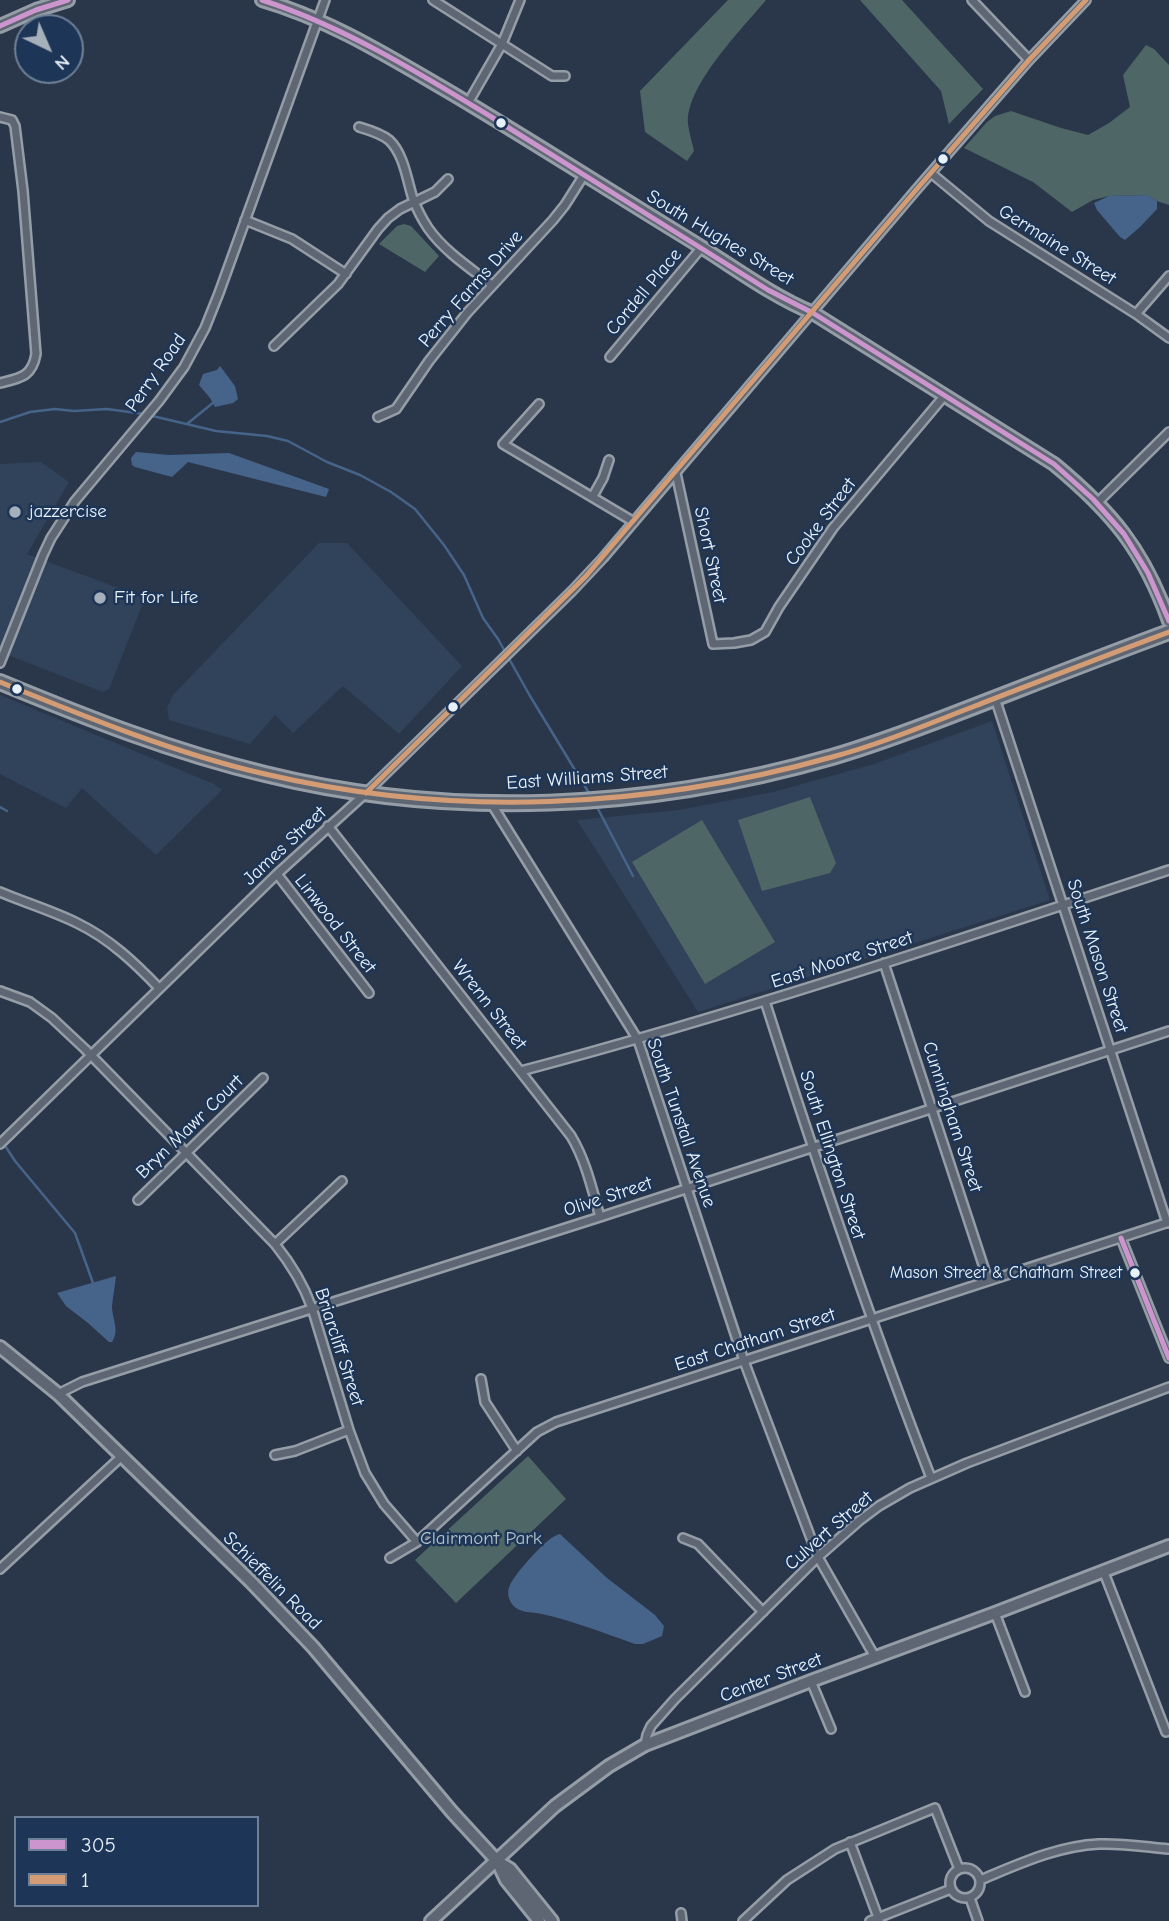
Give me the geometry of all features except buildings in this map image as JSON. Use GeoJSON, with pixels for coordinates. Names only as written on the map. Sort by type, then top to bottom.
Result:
{"type":"FeatureCollection","features":[{"type":"Feature","properties":{"kind":"main road","name":"East Williams Street"},"geometry":{"type":"LineString","coordinates":[[0,682],[177,750],[266,774],[366,793],[431,801],[550,803],[681,791],[840,754],[1169,632]]}},
{"type":"Feature","properties":{"kind":"street"},"geometry":{"type":"LineString","coordinates":[[0,26],[68,0]]}},
{"type":"Feature","properties":{"kind":"street","name":"South Hughes Street"},"geometry":{"type":"LineString","coordinates":[[262,0],[318,19],[376,48],[813,313],[1054,464],[1098,502],[1116,522],[1149,573],[1169,621]]}},
{"type":"Feature","properties":{"kind":"street","name":"Perry Road"},"geometry":{"type":"LineString","coordinates":[[0,663],[51,538],[75,501],[152,410],[184,367],[199,341],[325,0]]}},
{"type":"Feature","properties":{"kind":"street"},"geometry":{"type":"LineString","coordinates":[[433,0],[552,76],[565,76]]}},
{"type":"Feature","properties":{"kind":"street"},"geometry":{"type":"LineString","coordinates":[[468,103],[502,44],[520,0]]}},
{"type":"Feature","properties":{"kind":"street"},"geometry":{"type":"LineString","coordinates":[[972,0],[1030,60]]}},
{"type":"Feature","properties":{"kind":"street","name":"James Street"},"geometry":{"type":"LineString","coordinates":[[0,1144],[572,592],[931,173],[1086,0]]}},
{"type":"Feature","properties":{"kind":"street"},"geometry":{"type":"LineString","coordinates":[[0,117],[12,120],[15,126],[36,354],[34,365],[26,375],[0,383]]}},
{"type":"Feature","properties":{"kind":"street"},"geometry":{"type":"LineString","coordinates":[[359,127],[379,134],[394,146],[414,202],[428,228],[437,239],[492,285]]}},
{"type":"Feature","properties":{"kind":"street","name":"Germaine Street"},"geometry":{"type":"LineString","coordinates":[[931,173],[989,221],[1136,314],[1169,338]]}},
{"type":"Feature","properties":{"kind":"street","name":"Perry Farms Drive"},"geometry":{"type":"LineString","coordinates":[[378,417],[396,409],[453,330],[553,220],[584,175]]}},
{"type":"Feature","properties":{"kind":"street"},"geometry":{"type":"LineString","coordinates":[[274,346],[330,294],[388,218],[435,192],[448,179]]}},
{"type":"Feature","properties":{"kind":"street"},"geometry":{"type":"LineString","coordinates":[[245,220],[292,239],[346,274]]}},
{"type":"Feature","properties":{"kind":"street","name":"Cordell Place"},"geometry":{"type":"LineString","coordinates":[[610,357],[702,247]]}},
{"type":"Feature","properties":{"kind":"street"},"geometry":{"type":"LineString","coordinates":[[1136,314],[1169,276]]}},
{"type":"Feature","properties":{"kind":"street","name":"Cooke Street"},"geometry":{"type":"LineString","coordinates":[[713,644],[751,640],[765,632],[833,528],[944,395]]}},
{"type":"Feature","properties":{"kind":"street"},"geometry":{"type":"LineString","coordinates":[[539,404],[503,444],[634,522]]}},
{"type":"Feature","properties":{"kind":"street"},"geometry":{"type":"LineString","coordinates":[[1098,502],[1169,432]]}},
{"type":"Feature","properties":{"kind":"street"},"geometry":{"type":"LineString","coordinates":[[593,496],[609,460]]}},
{"type":"Feature","properties":{"kind":"street","name":"Short Street"},"geometry":{"type":"LineString","coordinates":[[676,473],[713,644]]}},
{"type":"Feature","properties":{"kind":"street","name":"South Mason Street"},"geometry":{"type":"LineString","coordinates":[[995,698],[1168,1223]]}},
{"type":"Feature","properties":{"kind":"street","name":"South Tunstall Avenue"},"geometry":{"type":"LineString","coordinates":[[490,803],[638,1040],[744,1361],[818,1558],[875,1657]]}},
{"type":"Feature","properties":{"kind":"street","name":"Wrenn Street"},"geometry":{"type":"LineString","coordinates":[[328,826],[571,1136],[579,1151],[600,1217]]}},
{"type":"Feature","properties":{"kind":"street","name":"East Moore Street"},"geometry":{"type":"LineString","coordinates":[[521,1071],[638,1040],[765,1001],[1169,870]]}},
{"type":"Feature","properties":{"kind":"street","name":"Linwood Street"},"geometry":{"type":"LineString","coordinates":[[277,874],[369,993]]}},
{"type":"Feature","properties":{"kind":"street"},"geometry":{"type":"LineString","coordinates":[[0,892],[87,928],[126,955],[159,988]]}},
{"type":"Feature","properties":{"kind":"street","name":"Cunningham Street"},"geometry":{"type":"LineString","coordinates":[[884,963],[988,1280]]}},
{"type":"Feature","properties":{"kind":"street","name":"Briarcliff Street"},"geometry":{"type":"LineString","coordinates":[[0,991],[41,1009],[92,1056],[275,1244],[292,1265],[307,1293],[349,1430],[370,1483],[384,1504],[417,1542]]}},
{"type":"Feature","properties":{"kind":"street","name":"South Ellington Street"},"geometry":{"type":"LineString","coordinates":[[765,1001],[871,1319],[931,1478]]}},
{"type":"Feature","properties":{"kind":"street","name":"Olive Street"},"geometry":{"type":"LineString","coordinates":[[58,1394],[82,1382],[600,1217],[1169,1031]]}},
{"type":"Feature","properties":{"kind":"street","name":"Bryn Mawr Court"},"geometry":{"type":"LineString","coordinates":[[138,1199],[263,1078]]}},
{"type":"Feature","properties":{"kind":"street"},"geometry":{"type":"LineString","coordinates":[[275,1244],[342,1181]]}},
{"type":"Feature","properties":{"kind":"street","name":"East Chatham Street"},"geometry":{"type":"LineString","coordinates":[[390,1559],[417,1542],[537,1432],[556,1422],[1168,1223]]}},
{"type":"Feature","properties":{"kind":"street"},"geometry":{"type":"LineString","coordinates":[[1121,1238],[1169,1358]]}},
{"type":"Feature","properties":{"kind":"street","name":"Schieffelin Road"},"geometry":{"type":"LineString","coordinates":[[0,1347],[58,1394],[251,1581],[313,1647],[409,1762],[497,1861]]}},
{"type":"Feature","properties":{"kind":"street"},"geometry":{"type":"LineString","coordinates":[[481,1379],[485,1402],[517,1451]]}},
{"type":"Feature","properties":{"kind":"street","name":"Culvert Street"},"geometry":{"type":"LineString","coordinates":[[645,1745],[646,1735],[662,1713],[818,1558],[870,1512],[931,1478],[1169,1387]]}},
{"type":"Feature","properties":{"kind":"street"},"geometry":{"type":"LineString","coordinates":[[275,1455],[295,1451],[349,1430]]}},
{"type":"Feature","properties":{"kind":"street"},"geometry":{"type":"LineString","coordinates":[[0,1569],[121,1457]]}},
{"type":"Feature","properties":{"kind":"street"},"geometry":{"type":"LineString","coordinates":[[683,1538],[698,1544],[764,1612]]}},
{"type":"Feature","properties":{"kind":"street","name":"Center Street"},"geometry":{"type":"LineString","coordinates":[[431,1921],[542,1817],[592,1777],[645,1745],[1169,1546]]}},
{"type":"Feature","properties":{"kind":"street"},"geometry":{"type":"LineString","coordinates":[[1103,1570],[1166,1732]]}},
{"type":"Feature","properties":{"kind":"street"},"geometry":{"type":"LineString","coordinates":[[995,1613],[1025,1692]]}},
{"type":"Feature","properties":{"kind":"street"},"geometry":{"type":"LineString","coordinates":[[811,1681],[831,1729]]}},
{"type":"Feature","properties":{"kind":"street"},"geometry":{"type":"LineString","coordinates":[[743,1921],[803,1868],[850,1842],[935,1808],[959,1870]]}},
{"type":"Feature","properties":{"kind":"street"},"geometry":{"type":"LineString","coordinates":[[850,1842],[876,1920],[951,1889]]}},
{"type":"Feature","properties":{"kind":"street"},"geometry":{"type":"LineString","coordinates":[[981,1880],[1042,1855],[1078,1846],[1113,1844],[1169,1849]]}},
{"type":"Feature","properties":{"kind":"street"},"geometry":{"type":"LineString","coordinates":[[497,1861],[506,1880],[539,1921]]}},
{"type":"Feature","properties":{"kind":"street"},"geometry":{"type":"LineString","coordinates":[[497,1861],[510,1869],[552,1921]]}},
{"type":"Feature","properties":{"kind":"street"},"geometry":{"type":"LineString","coordinates":[[972,1869],[981,1880],[978,1893],[970,1898],[960,1898],[951,1889],[952,1875],[959,1870],[972,1869]]}},
{"type":"Feature","properties":{"kind":"street"},"geometry":{"type":"LineString","coordinates":[[970,1898],[978,1921]]}},
{"type":"Feature","properties":{"kind":"shaded area"},"geometry":{"type":"Polygon","coordinates":[[[1147,195],[1157,201],[1157,209],[1125,240],[1097,210],[1094,203],[1109,196],[1147,195]]]}},
{"type":"Feature","properties":{"kind":"shaded area"},"geometry":{"type":"Polygon","coordinates":[[[220,366],[235,386],[238,399],[233,403],[215,407],[199,385],[203,374],[217,370],[220,366]]]}},
{"type":"Feature","properties":{"kind":"shaded area"},"geometry":{"type":"Polygon","coordinates":[[[136,452],[169,455],[229,453],[329,489],[326,497],[188,462],[172,477],[132,465],[131,458],[136,452]]]}},
{"type":"Feature","properties":{"kind":"shaded area"},"geometry":{"type":"Polygon","coordinates":[[[41,462],[69,482],[27,554],[145,598],[109,689],[103,692],[0,652],[0,464],[41,462]]]}},
{"type":"Feature","properties":{"kind":"shaded area"},"geometry":{"type":"Polygon","coordinates":[[[319,543],[347,543],[462,666],[399,734],[343,686],[293,733],[275,715],[250,744],[169,720],[167,708],[173,695],[319,543]]]}},
{"type":"Feature","properties":{"kind":"shaded area"},"geometry":{"type":"Polygon","coordinates":[[[0,695],[214,784],[222,790],[156,855],[82,788],[66,808],[0,774],[0,695]]]}},
{"type":"Feature","properties":{"kind":"shaded area"},"geometry":{"type":"Polygon","coordinates":[[[992,721],[1050,900],[698,1012],[577,820],[679,810],[773,792],[874,764],[992,721]]]}},
{"type":"Feature","properties":{"kind":"shaded area"},"geometry":{"type":"Polygon","coordinates":[[[116,1276],[112,1306],[115,1333],[112,1342],[109,1342],[66,1306],[57,1293],[116,1276]]]}},
{"type":"Feature","properties":{"kind":"shaded area"},"geometry":{"type":"Polygon","coordinates":[[[560,1534],[607,1578],[655,1615],[664,1626],[662,1636],[643,1644],[635,1644],[577,1624],[521,1611],[512,1604],[508,1590],[520,1570],[538,1549],[560,1534]]]}},
{"type":"Feature","properties":{"kind":"green space"},"geometry":{"type":"Polygon","coordinates":[[[728,0],[766,0],[717,58],[696,93],[688,124],[694,151],[687,161],[645,132],[640,91],[728,0]]]}},
{"type":"Feature","properties":{"kind":"green space"},"geometry":{"type":"Polygon","coordinates":[[[860,0],[902,0],[983,89],[949,124],[941,91],[860,0]]]}},
{"type":"Feature","properties":{"kind":"green space"},"geometry":{"type":"Polygon","coordinates":[[[1146,45],[1154,49],[1169,65],[1169,205],[1147,195],[1109,196],[1093,200],[1072,212],[1033,182],[964,148],[987,122],[995,116],[1011,111],[1088,135],[1130,107],[1123,75],[1146,45]]]}},
{"type":"Feature","properties":{"kind":"green space"},"geometry":{"type":"Polygon","coordinates":[[[397,226],[411,226],[439,256],[425,272],[379,244],[397,226]]]}},
{"type":"Feature","properties":{"kind":"green space"},"geometry":{"type":"Polygon","coordinates":[[[810,797],[836,863],[830,873],[762,891],[738,820],[810,797]]]}},
{"type":"Feature","properties":{"kind":"green space"},"geometry":{"type":"Polygon","coordinates":[[[702,820],[775,942],[705,984],[632,862],[702,820]]]}},
{"type":"Feature","properties":{"kind":"green space","name":"Clairmont Park"},"geometry":{"type":"Polygon","coordinates":[[[528,1456],[566,1499],[456,1603],[415,1560],[528,1456]]]}},
{"type":"Feature","properties":{"kind":"waterway"},"geometry":{"type":"LineString","coordinates":[[187,424],[214,402]]}},
{"type":"Feature","properties":{"kind":"waterway"},"geometry":{"type":"LineString","coordinates":[[0,422],[30,412],[107,409],[144,414],[216,431],[267,436],[288,441],[391,492],[415,509],[464,575],[483,618],[589,793]]}},
{"type":"Feature","properties":{"kind":"waterway"},"geometry":{"type":"LineString","coordinates":[[0,807],[7,811]]}},
{"type":"Feature","properties":{"kind":"waterway"},"geometry":{"type":"LineString","coordinates":[[597,807],[633,876]]}},
{"type":"Feature","properties":{"kind":"waterway"},"geometry":{"type":"LineString","coordinates":[[0,1138],[15,1161],[75,1233],[93,1283]]}},
{"type":"Feature","properties":{"kind":"transit line","name":"305"},"geometry":{"type":"LineString","coordinates":[[0,26],[68,0]]}},
{"type":"Feature","properties":{"kind":"transit line","name":"305"},"geometry":{"type":"LineString","coordinates":[[262,0],[352,37],[437,84],[768,290],[813,313],[1054,464],[1093,499],[1124,534],[1148,573],[1169,621]]}},
{"type":"Feature","properties":{"kind":"transit line","name":"1"},"geometry":{"type":"LineString","coordinates":[[366,793],[586,576],[916,190],[1029,60],[1086,0]]}},
{"type":"Feature","properties":{"kind":"transit line","name":"1"},"geometry":{"type":"LineString","coordinates":[[0,682],[164,745],[265,774],[336,788],[407,797],[478,802],[549,802],[691,788],[832,757],[904,733],[1169,632]]}},
{"type":"Feature","properties":{"kind":"transit line","name":"305"},"geometry":{"type":"LineString","coordinates":[[1121,1238],[1169,1358]]}},
{"type":"Feature","properties":{"kind":"place","name":"jazzercise"},"geometry":{"type":"Point","coordinates":[15,512]}},
{"type":"Feature","properties":{"kind":"place","name":"Fit for Life"},"geometry":{"type":"Point","coordinates":[100,598]}},
{"type":"Feature","properties":{"kind":"place","name":"Mason Street & Chatham Street"},"geometry":{"type":"Point","coordinates":[1135,1273]}}]}
